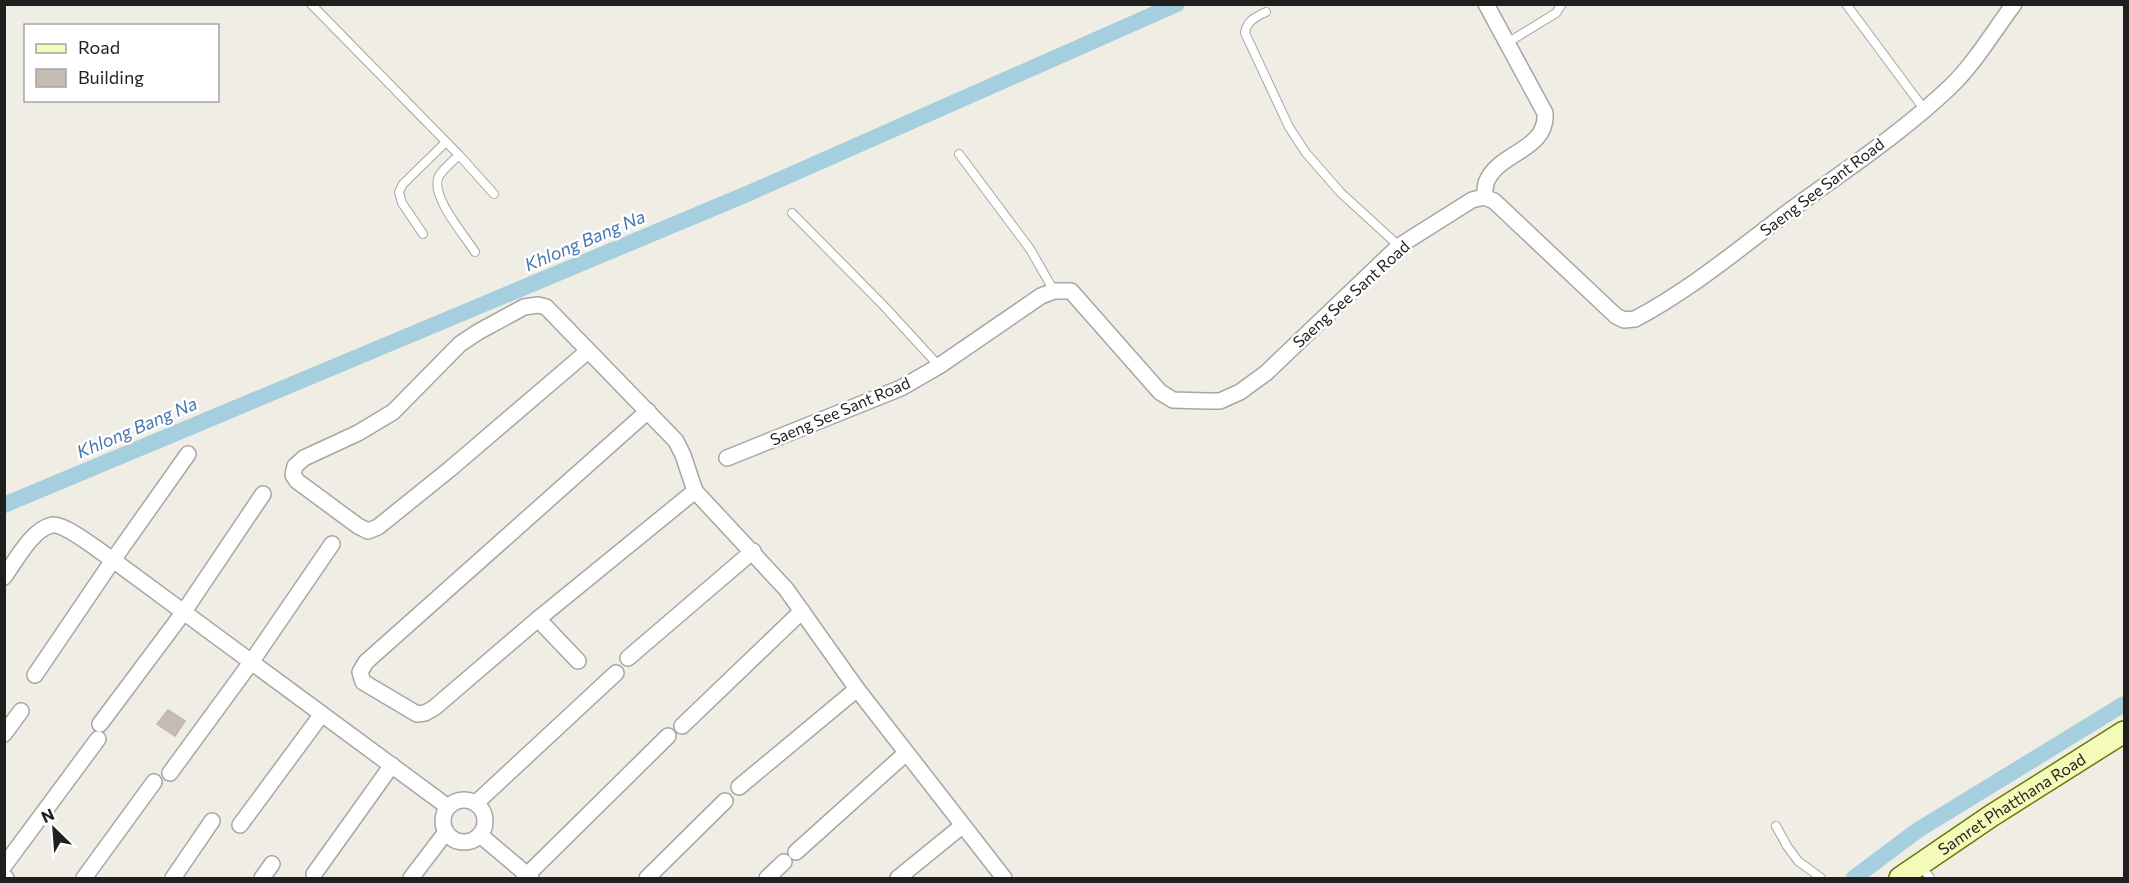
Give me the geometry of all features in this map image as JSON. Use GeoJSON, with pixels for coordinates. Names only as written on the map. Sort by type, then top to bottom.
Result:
{"type":"FeatureCollection","features":[{"type":"Feature","properties":{"kind":"street"},"geometry":{"type":"LineString","coordinates":[[1484,197],[1486,183],[1491,175],[1540,136],[1546,125],[1545,113],[1486,4]]}},
{"type":"Feature","properties":{"kind":"street","name":"Saeng See Sant Road"},"geometry":{"type":"LineString","coordinates":[[727,458],[901,388],[939,366],[1041,296],[1054,291],[1071,291],[1160,392],[1173,400],[1220,401],[1240,392],[1266,373],[1399,246],[1472,200],[1484,197],[1494,201],[1616,316],[1631,320],[1716,267],[1839,176],[1924,109],[1950,87],[1975,59],[2014,4]]}},
{"type":"Feature","properties":{"kind":"street"},"geometry":{"type":"LineString","coordinates":[[588,351],[378,527],[368,531],[358,526],[297,481],[293,475],[295,465],[304,458],[358,433],[393,412],[460,344],[524,307],[538,305],[546,307],[676,441],[695,491],[753,550],[786,588],[857,689],[1004,879]]}},
{"type":"Feature","properties":{"kind":"street"},"geometry":{"type":"LineString","coordinates":[[648,411],[366,662],[360,672],[363,682],[417,714],[434,708],[538,619],[695,491]]}},
{"type":"Feature","properties":{"kind":"street"},"geometry":{"type":"LineString","coordinates":[[35,675],[188,454]]}},
{"type":"Feature","properties":{"kind":"street"},"geometry":{"type":"LineString","coordinates":[[4,866],[183,613],[263,494]]}},
{"type":"Feature","properties":{"kind":"street"},"geometry":{"type":"LineString","coordinates":[[4,577],[30,540],[52,525],[63,527],[113,560],[448,807]]}},
{"type":"Feature","properties":{"kind":"street"},"geometry":{"type":"LineString","coordinates":[[170,773],[252,662],[332,544]]}},
{"type":"Feature","properties":{"kind":"street"},"geometry":{"type":"LineString","coordinates":[[627,658],[753,550]]}},
{"type":"Feature","properties":{"kind":"street"},"geometry":{"type":"LineString","coordinates":[[682,726],[802,611]]}},
{"type":"Feature","properties":{"kind":"street"},"geometry":{"type":"LineString","coordinates":[[538,619],[578,661]]}},
{"type":"Feature","properties":{"kind":"street"},"geometry":{"type":"LineString","coordinates":[[476,803],[616,673]]}},
{"type":"Feature","properties":{"kind":"street"},"geometry":{"type":"LineString","coordinates":[[739,787],[857,689]]}},
{"type":"Feature","properties":{"kind":"street"},"geometry":{"type":"LineString","coordinates":[[4,734],[21,711]]}},
{"type":"Feature","properties":{"kind":"street"},"geometry":{"type":"LineString","coordinates":[[240,825],[322,714]]}},
{"type":"Feature","properties":{"kind":"street","name":"Samret Phatthana Road"},"geometry":{"type":"LineString","coordinates":[[1900,879],[1925,872],[1991,816],[2124,732]]}},
{"type":"Feature","properties":{"kind":"street"},"geometry":{"type":"LineString","coordinates":[[480,835],[527,877],[668,736]]}},
{"type":"Feature","properties":{"kind":"street"},"geometry":{"type":"LineString","coordinates":[[767,879],[905,753]]}},
{"type":"Feature","properties":{"kind":"street"},"geometry":{"type":"LineString","coordinates":[[314,874],[392,765]]}},
{"type":"Feature","properties":{"kind":"street"},"geometry":{"type":"LineString","coordinates":[[84,879],[154,782]]}},
{"type":"Feature","properties":{"kind":"street"},"geometry":{"type":"LineString","coordinates":[[464,800],[476,803],[485,816],[485,824],[480,835],[464,842],[446,832],[443,819],[448,807],[452,803],[464,800]]}},
{"type":"Feature","properties":{"kind":"street"},"geometry":{"type":"LineString","coordinates":[[647,879],[725,801]]}},
{"type":"Feature","properties":{"kind":"street"},"geometry":{"type":"LineString","coordinates":[[173,879],[212,821]]}},
{"type":"Feature","properties":{"kind":"street"},"geometry":{"type":"LineString","coordinates":[[898,879],[962,826]]}},
{"type":"Feature","properties":{"kind":"street"},"geometry":{"type":"LineString","coordinates":[[411,879],[446,832]]}},
{"type":"Feature","properties":{"kind":"street"},"geometry":{"type":"LineString","coordinates":[[262,879],[272,864]]}},
{"type":"Feature","properties":{"kind":"lane"},"geometry":{"type":"LineString","coordinates":[[311,4],[459,155],[494,194]]}},
{"type":"Feature","properties":{"kind":"lane"},"geometry":{"type":"LineString","coordinates":[[1507,43],[1556,13],[1562,4]]}},
{"type":"Feature","properties":{"kind":"lane"},"geometry":{"type":"LineString","coordinates":[[1846,4],[1924,109]]}},
{"type":"Feature","properties":{"kind":"lane"},"geometry":{"type":"LineString","coordinates":[[1266,12],[1246,25],[1245,33],[1289,127],[1320,171],[1399,246]]}},
{"type":"Feature","properties":{"kind":"lane"},"geometry":{"type":"LineString","coordinates":[[423,234],[402,203],[399,192],[403,184],[446,142]]}},
{"type":"Feature","properties":{"kind":"lane"},"geometry":{"type":"LineString","coordinates":[[959,154],[1030,249],[1054,291]]}},
{"type":"Feature","properties":{"kind":"lane"},"geometry":{"type":"LineString","coordinates":[[459,155],[439,176],[437,186],[441,202],[475,252]]}},
{"type":"Feature","properties":{"kind":"lane"},"geometry":{"type":"LineString","coordinates":[[792,213],[883,304],[939,366]]}},
{"type":"Feature","properties":{"kind":"lane"},"geometry":{"type":"LineString","coordinates":[[1776,826],[1798,861],[1819,877]]}},
{"type":"Feature","properties":{"kind":"building"},"geometry":{"type":"Polygon","coordinates":[[[168,710],[185,721],[175,736],[157,724],[168,710]]]}},
{"type":"Feature","properties":{"kind":"waterway","name":"Khlong Bang Na"},"geometry":{"type":"LineString","coordinates":[[4,505],[747,194],[1177,4]]}},
{"type":"Feature","properties":{"kind":"waterway"},"geometry":{"type":"LineString","coordinates":[[1854,878],[1918,830],[2124,704]]}}]}
